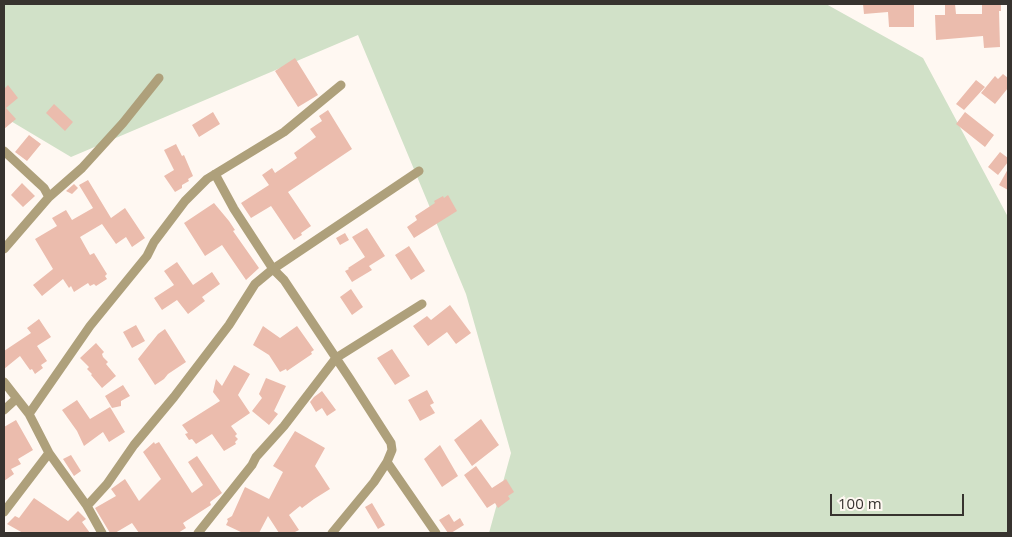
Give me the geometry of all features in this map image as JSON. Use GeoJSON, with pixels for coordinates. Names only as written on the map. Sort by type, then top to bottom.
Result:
{"type":"FeatureCollection","features":[{"type":"Feature","properties":{"kind":"street"},"geometry":{"type":"LineString","coordinates":[[4,249],[49,198],[82,168],[124,123],[159,78]]}},
{"type":"Feature","properties":{"kind":"street"},"geometry":{"type":"LineString","coordinates":[[29,414],[90,326],[147,256],[154,242],[185,201],[207,179],[284,132],[341,85]]}},
{"type":"Feature","properties":{"kind":"street"},"geometry":{"type":"LineString","coordinates":[[4,151],[44,188],[49,198]]}},
{"type":"Feature","properties":{"kind":"street"},"geometry":{"type":"LineString","coordinates":[[87,506],[107,484],[134,445],[229,325],[254,284],[273,268],[419,171]]}},
{"type":"Feature","properties":{"kind":"street"},"geometry":{"type":"LineString","coordinates":[[215,174],[234,209],[273,268],[284,280],[390,439],[392,450],[388,462],[332,533]]}},
{"type":"Feature","properties":{"kind":"street"},"geometry":{"type":"LineString","coordinates":[[198,533],[252,465],[256,457],[284,426],[336,358],[422,304]]}},
{"type":"Feature","properties":{"kind":"street"},"geometry":{"type":"LineString","coordinates":[[4,382],[29,414],[49,453],[87,506],[102,533]]}},
{"type":"Feature","properties":{"kind":"street"},"geometry":{"type":"LineString","coordinates":[[4,410],[16,399]]}},
{"type":"Feature","properties":{"kind":"street"},"geometry":{"type":"LineString","coordinates":[[4,512],[49,453]]}},
{"type":"Feature","properties":{"kind":"street"},"geometry":{"type":"LineString","coordinates":[[388,462],[432,532]]}},
{"type":"Feature","properties":{"kind":"green space"},"geometry":{"type":"Polygon","coordinates":[[[4,4],[826,4],[923,58],[1008,217],[1008,533],[489,533],[511,453],[466,294],[358,35],[71,157],[4,117],[4,4]]]}},
{"type":"Feature","properties":{"kind":"building"},"geometry":{"type":"Polygon","coordinates":[[[863,4],[914,4],[914,27],[889,27],[888,12],[864,14],[863,4]]]}},
{"type":"Feature","properties":{"kind":"building"},"geometry":{"type":"Polygon","coordinates":[[[945,4],[955,4],[956,14],[982,14],[982,4],[1001,4],[1001,11],[999,11],[1000,47],[984,48],[983,36],[936,40],[935,15],[945,15],[945,4]]]}},
{"type":"Feature","properties":{"kind":"building"},"geometry":{"type":"Polygon","coordinates":[[[295,58],[318,95],[298,107],[275,71],[295,58]]]}},
{"type":"Feature","properties":{"kind":"building"},"geometry":{"type":"Polygon","coordinates":[[[1003,74],[1008,78],[1008,88],[995,104],[981,93],[995,76],[998,79],[1003,74]]]}},
{"type":"Feature","properties":{"kind":"building"},"geometry":{"type":"Polygon","coordinates":[[[976,80],[985,87],[964,110],[956,104],[976,80]]]}},
{"type":"Feature","properties":{"kind":"building"},"geometry":{"type":"Polygon","coordinates":[[[8,85],[18,98],[6,108],[16,119],[4,129],[4,89],[8,85]]]}},
{"type":"Feature","properties":{"kind":"building"},"geometry":{"type":"Polygon","coordinates":[[[54,104],[73,122],[65,131],[46,113],[54,104]]]}},
{"type":"Feature","properties":{"kind":"building"},"geometry":{"type":"Polygon","coordinates":[[[328,110],[352,149],[288,192],[311,226],[294,240],[271,206],[251,218],[241,203],[269,185],[262,175],[272,168],[275,173],[297,158],[294,153],[316,137],[310,129],[322,121],[319,116],[328,110]]]}},
{"type":"Feature","properties":{"kind":"building"},"geometry":{"type":"Polygon","coordinates":[[[213,112],[220,124],[199,137],[192,125],[213,112]]]}},
{"type":"Feature","properties":{"kind":"building"},"geometry":{"type":"Polygon","coordinates":[[[965,112],[994,135],[985,147],[956,124],[965,112]]]}},
{"type":"Feature","properties":{"kind":"building"},"geometry":{"type":"Polygon","coordinates":[[[29,135],[41,144],[27,161],[15,152],[29,135]]]}},
{"type":"Feature","properties":{"kind":"building"},"geometry":{"type":"Polygon","coordinates":[[[176,144],[182,156],[184,155],[193,176],[182,185],[182,188],[175,192],[164,176],[174,170],[164,150],[176,144]]]}},
{"type":"Feature","properties":{"kind":"building"},"geometry":{"type":"Polygon","coordinates":[[[1000,152],[1008,158],[1008,162],[998,175],[988,167],[1000,152]]]}},
{"type":"Feature","properties":{"kind":"building"},"geometry":{"type":"Polygon","coordinates":[[[1008,169],[1008,190],[999,185],[1008,169]]]}},
{"type":"Feature","properties":{"kind":"building"},"geometry":{"type":"Polygon","coordinates":[[[88,180],[111,218],[125,208],[145,238],[132,247],[126,237],[116,244],[102,224],[80,237],[90,255],[94,253],[107,274],[105,276],[107,279],[96,286],[94,284],[90,286],[88,283],[74,292],[71,286],[69,288],[63,279],[42,296],[33,285],[53,269],[35,239],[57,226],[52,218],[66,210],[72,220],[93,208],[79,185],[88,180]]]}},
{"type":"Feature","properties":{"kind":"building"},"geometry":{"type":"Polygon","coordinates":[[[22,183],[35,196],[23,207],[11,195],[22,183]]]}},
{"type":"Feature","properties":{"kind":"building"},"geometry":{"type":"Polygon","coordinates":[[[74,184],[78,188],[72,194],[66,191],[74,184]]]}},
{"type":"Feature","properties":{"kind":"building"},"geometry":{"type":"Polygon","coordinates":[[[448,195],[457,211],[414,238],[407,227],[417,220],[415,216],[435,203],[434,201],[448,195]]]}},
{"type":"Feature","properties":{"kind":"building"},"geometry":{"type":"Polygon","coordinates":[[[214,203],[229,221],[235,230],[233,231],[259,268],[246,280],[222,245],[205,256],[184,223],[214,203]]]}},
{"type":"Feature","properties":{"kind":"building"},"geometry":{"type":"Polygon","coordinates":[[[367,228],[385,256],[369,266],[372,270],[352,282],[345,271],[365,257],[352,237],[367,228]]]}},
{"type":"Feature","properties":{"kind":"building"},"geometry":{"type":"Polygon","coordinates":[[[345,233],[349,240],[340,245],[336,238],[345,233]]]}},
{"type":"Feature","properties":{"kind":"building"},"geometry":{"type":"Polygon","coordinates":[[[409,246],[425,271],[411,280],[395,255],[409,246]]]}},
{"type":"Feature","properties":{"kind":"building"},"geometry":{"type":"Polygon","coordinates":[[[177,262],[193,285],[212,272],[220,284],[202,297],[205,301],[188,314],[177,300],[162,310],[154,298],[174,285],[164,271],[177,262]]]}},
{"type":"Feature","properties":{"kind":"building"},"geometry":{"type":"Polygon","coordinates":[[[351,289],[363,307],[352,315],[340,297],[351,289]]]}},
{"type":"Feature","properties":{"kind":"building"},"geometry":{"type":"Polygon","coordinates":[[[450,305],[471,333],[456,344],[447,332],[428,346],[413,326],[427,316],[431,320],[450,305]]]}},
{"type":"Feature","properties":{"kind":"building"},"geometry":{"type":"Polygon","coordinates":[[[39,319],[51,337],[37,346],[47,361],[41,365],[43,368],[35,374],[20,356],[4,369],[4,351],[31,333],[27,328],[39,319]]]}},
{"type":"Feature","properties":{"kind":"building"},"geometry":{"type":"Polygon","coordinates":[[[136,325],[145,341],[132,348],[123,332],[136,325]]]}},
{"type":"Feature","properties":{"kind":"building"},"geometry":{"type":"Polygon","coordinates":[[[263,326],[280,338],[297,326],[314,350],[311,352],[312,354],[287,371],[286,369],[280,372],[269,355],[253,345],[263,326]]]}},
{"type":"Feature","properties":{"kind":"building"},"geometry":{"type":"Polygon","coordinates":[[[165,329],[186,362],[155,385],[138,359],[158,334],[165,329]]]}},
{"type":"Feature","properties":{"kind":"building"},"geometry":{"type":"Polygon","coordinates":[[[96,343],[104,352],[102,354],[103,357],[108,362],[106,364],[116,376],[102,388],[87,369],[89,367],[80,358],[96,343]]]}},
{"type":"Feature","properties":{"kind":"building"},"geometry":{"type":"Polygon","coordinates":[[[392,349],[410,376],[395,385],[377,358],[392,349]]]}},
{"type":"Feature","properties":{"kind":"building"},"geometry":{"type":"Polygon","coordinates":[[[234,365],[250,374],[238,395],[250,413],[231,426],[237,434],[235,436],[238,439],[235,442],[236,444],[224,451],[212,434],[196,444],[192,439],[189,440],[185,434],[188,433],[182,425],[220,401],[213,392],[216,379],[222,386],[234,365]]]}},
{"type":"Feature","properties":{"kind":"building"},"geometry":{"type":"Polygon","coordinates":[[[266,378],[286,386],[274,411],[278,414],[269,425],[252,411],[262,398],[259,394],[266,378]]]}},
{"type":"Feature","properties":{"kind":"building"},"geometry":{"type":"Polygon","coordinates":[[[123,385],[130,396],[121,401],[121,406],[112,408],[105,396],[123,385]]]}},
{"type":"Feature","properties":{"kind":"building"},"geometry":{"type":"Polygon","coordinates":[[[427,390],[434,403],[430,405],[435,413],[420,421],[408,400],[427,390]]]}},
{"type":"Feature","properties":{"kind":"building"},"geometry":{"type":"Polygon","coordinates":[[[322,391],[336,410],[327,416],[322,408],[316,412],[310,402],[322,391]]]}},
{"type":"Feature","properties":{"kind":"building"},"geometry":{"type":"Polygon","coordinates":[[[77,400],[90,419],[110,407],[125,432],[109,442],[103,432],[84,446],[77,431],[62,410],[77,400]]]}},
{"type":"Feature","properties":{"kind":"building"},"geometry":{"type":"Polygon","coordinates":[[[481,419],[499,445],[472,466],[454,440],[481,419]]]}},
{"type":"Feature","properties":{"kind":"building"},"geometry":{"type":"Polygon","coordinates":[[[16,420],[33,450],[18,459],[21,464],[11,469],[14,474],[4,481],[4,427],[16,420]]]}},
{"type":"Feature","properties":{"kind":"building"},"geometry":{"type":"Polygon","coordinates":[[[295,431],[325,448],[315,466],[330,489],[302,508],[300,506],[289,515],[299,530],[293,533],[279,533],[268,516],[259,533],[243,533],[226,525],[227,519],[232,516],[245,487],[269,499],[283,472],[273,466],[295,431]]]}},
{"type":"Feature","properties":{"kind":"building"},"geometry":{"type":"Polygon","coordinates":[[[154,442],[155,444],[159,442],[192,493],[203,485],[188,462],[197,456],[222,493],[210,502],[211,505],[183,523],[186,528],[178,533],[139,533],[132,523],[115,533],[110,533],[95,508],[116,496],[111,489],[125,479],[139,501],[161,479],[143,452],[154,442]]]}},
{"type":"Feature","properties":{"kind":"building"},"geometry":{"type":"Polygon","coordinates":[[[440,445],[458,476],[442,487],[424,459],[440,445]]]}},
{"type":"Feature","properties":{"kind":"building"},"geometry":{"type":"Polygon","coordinates":[[[71,455],[81,471],[74,476],[63,459],[71,455]]]}},
{"type":"Feature","properties":{"kind":"building"},"geometry":{"type":"Polygon","coordinates":[[[476,466],[492,488],[506,479],[514,492],[508,496],[510,499],[498,508],[495,503],[487,508],[464,475],[476,466]]]}},
{"type":"Feature","properties":{"kind":"building"},"geometry":{"type":"Polygon","coordinates":[[[34,498],[68,521],[78,511],[86,519],[82,522],[90,533],[23,533],[7,524],[15,516],[19,518],[34,498]]]}},
{"type":"Feature","properties":{"kind":"building"},"geometry":{"type":"Polygon","coordinates":[[[372,503],[385,525],[378,529],[365,507],[372,503]]]}},
{"type":"Feature","properties":{"kind":"building"},"geometry":{"type":"Polygon","coordinates":[[[449,514],[454,522],[460,518],[464,525],[451,533],[448,533],[439,520],[449,514]]]}}]}
